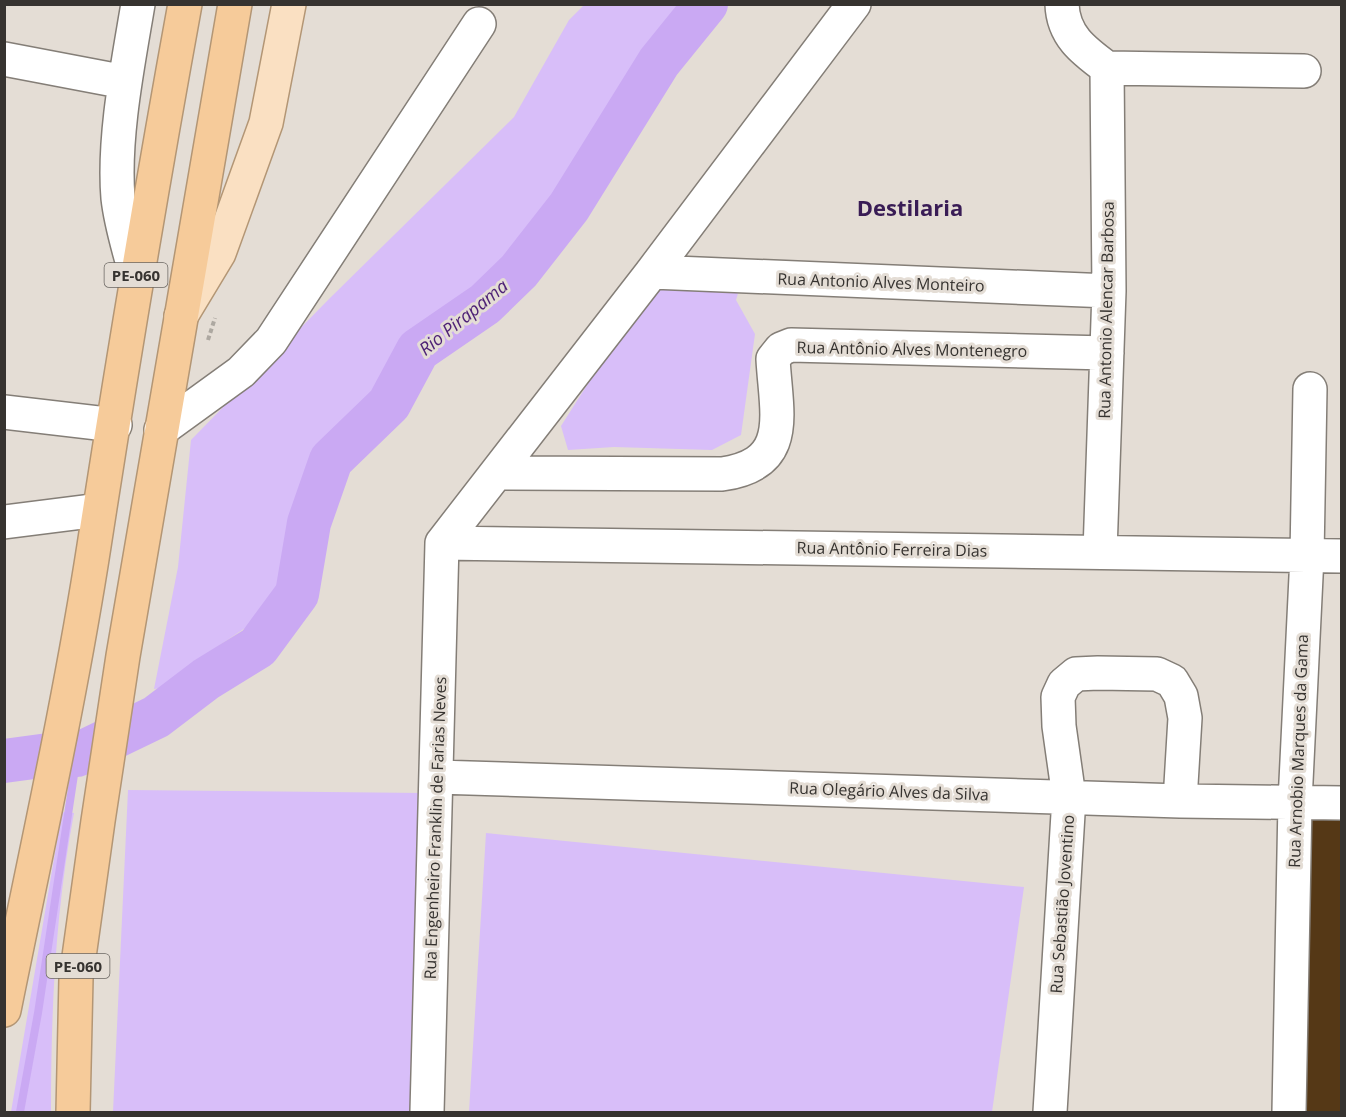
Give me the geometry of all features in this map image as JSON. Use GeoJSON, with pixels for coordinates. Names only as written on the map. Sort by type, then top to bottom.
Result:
{"type":"FeatureCollection","features":[{"type":"Feature","properties":{"kind":"highway","name":"PE-060"},"geometry":{"type":"LineString","coordinates":[[4,1010],[45,809],[94,548],[115,425],[136,275],[185,4]]}},
{"type":"Feature","properties":{"kind":"highway","name":"PE-060"},"geometry":{"type":"LineString","coordinates":[[73,1113],[76,978],[98,821],[161,430],[235,4]]}},
{"type":"Feature","properties":{"kind":"main road"},"geometry":{"type":"LineString","coordinates":[[181,316],[219,254],[266,123],[289,4]]}},
{"type":"Feature","properties":{"kind":"street"},"geometry":{"type":"LineString","coordinates":[[136,275],[123,229],[118,197],[126,82],[138,4]]}},
{"type":"Feature","properties":{"kind":"street"},"geometry":{"type":"LineString","coordinates":[[442,543],[652,272],[854,4]]}},
{"type":"Feature","properties":{"kind":"street"},"geometry":{"type":"LineString","coordinates":[[1062,4],[1068,33],[1107,68],[1304,71]]}},
{"type":"Feature","properties":{"kind":"street"},"geometry":{"type":"LineString","coordinates":[[161,430],[241,372],[271,341],[479,24]]}},
{"type":"Feature","properties":{"kind":"street"},"geometry":{"type":"LineString","coordinates":[[4,59],[126,82]]}},
{"type":"Feature","properties":{"kind":"street","name":"Rua Antonio Alencar Barbosa"},"geometry":{"type":"LineString","coordinates":[[1100,552],[1109,291],[1107,68]]}},
{"type":"Feature","properties":{"kind":"street","name":"Rua Antonio Alves Monteiro"},"geometry":{"type":"LineString","coordinates":[[652,272],[1109,291]]}},
{"type":"Feature","properties":{"kind":"street","name":"Rua Antônio Alves Montenegro"},"geometry":{"type":"LineString","coordinates":[[496,473],[722,474],[741,472],[758,464],[770,452],[776,432],[773,359],[781,349],[791,345],[1107,353]]}},
{"type":"Feature","properties":{"kind":"street","name":"Rua Arnobio Marques da Gama"},"geometry":{"type":"LineString","coordinates":[[1289,1113],[1295,802],[1306,555],[1310,389]]}},
{"type":"Feature","properties":{"kind":"street"},"geometry":{"type":"LineString","coordinates":[[4,412],[115,425]]}},
{"type":"Feature","properties":{"kind":"street"},"geometry":{"type":"LineString","coordinates":[[4,522],[99,510]]}},
{"type":"Feature","properties":{"kind":"street","name":"Rua Antônio Ferreira Dias"},"geometry":{"type":"LineString","coordinates":[[442,543],[1341,556]]}},
{"type":"Feature","properties":{"kind":"street","name":"Rua Engenheiro Franklin de Farias Neves"},"geometry":{"type":"LineString","coordinates":[[427,1113],[442,543]]}},
{"type":"Feature","properties":{"kind":"street","name":"Rua Sebastião Joventino"},"geometry":{"type":"LineString","coordinates":[[1050,1113],[1069,797],[1058,697],[1064,684],[1076,674],[1156,674],[1172,681],[1181,696],[1185,718],[1180,801]]}},
{"type":"Feature","properties":{"kind":"street","name":"Rua Olegário Alves da Silva"},"geometry":{"type":"LineString","coordinates":[[437,777],[1180,801],[1341,803]]}},
{"type":"Feature","properties":{"kind":"path"},"geometry":{"type":"LineString","coordinates":[[205,349],[216,316]]}},
{"type":"Feature","properties":{"kind":"shaded area"},"geometry":{"type":"Polygon","coordinates":[[[584,5],[685,5],[621,97],[537,231],[462,307],[408,339],[379,388],[331,437],[306,469],[297,525],[288,552],[279,599],[254,622],[214,649],[181,684],[154,689],[178,567],[191,440],[328,300],[514,117],[569,20],[584,5]]]}},
{"type":"Feature","properties":{"kind":"shaded area"},"geometry":{"type":"Polygon","coordinates":[[[653,281],[740,287],[736,300],[755,334],[741,435],[712,450],[614,447],[568,450],[561,426],[653,281]]]}},
{"type":"Feature","properties":{"kind":"shaded area"},"geometry":{"type":"Polygon","coordinates":[[[128,790],[423,793],[416,1112],[113,1112],[128,790]]]}},
{"type":"Feature","properties":{"kind":"shaded area"},"geometry":{"type":"Polygon","coordinates":[[[62,812],[74,813],[62,888],[55,962],[51,1112],[11,1112],[62,812]]]}},
{"type":"Feature","properties":{"kind":"shaded area"},"geometry":{"type":"Polygon","coordinates":[[[486,833],[1024,887],[992,1112],[469,1112],[486,833]]]}},
{"type":"Feature","properties":{"kind":"building"},"geometry":{"type":"Polygon","coordinates":[[[1306,816],[1342,817],[1342,1112],[1300,1112],[1306,816]]]}},
{"type":"Feature","properties":{"kind":"waterway","name":"Rio Pirapama"},"geometry":{"type":"LineString","coordinates":[[4,761],[56,754],[77,755],[156,717],[206,679],[258,647],[297,594],[309,523],[331,460],[389,404],[418,350],[485,304],[519,271],[569,207],[659,62],[706,4]]}},
{"type":"Feature","properties":{"kind":"waterway"},"geometry":{"type":"LineString","coordinates":[[20,1112],[38,1013],[77,755]]}},
{"type":"Feature","properties":{"kind":"district","name":"Destilaria"},"geometry":{"type":"Point","coordinates":[910,207]}}]}
